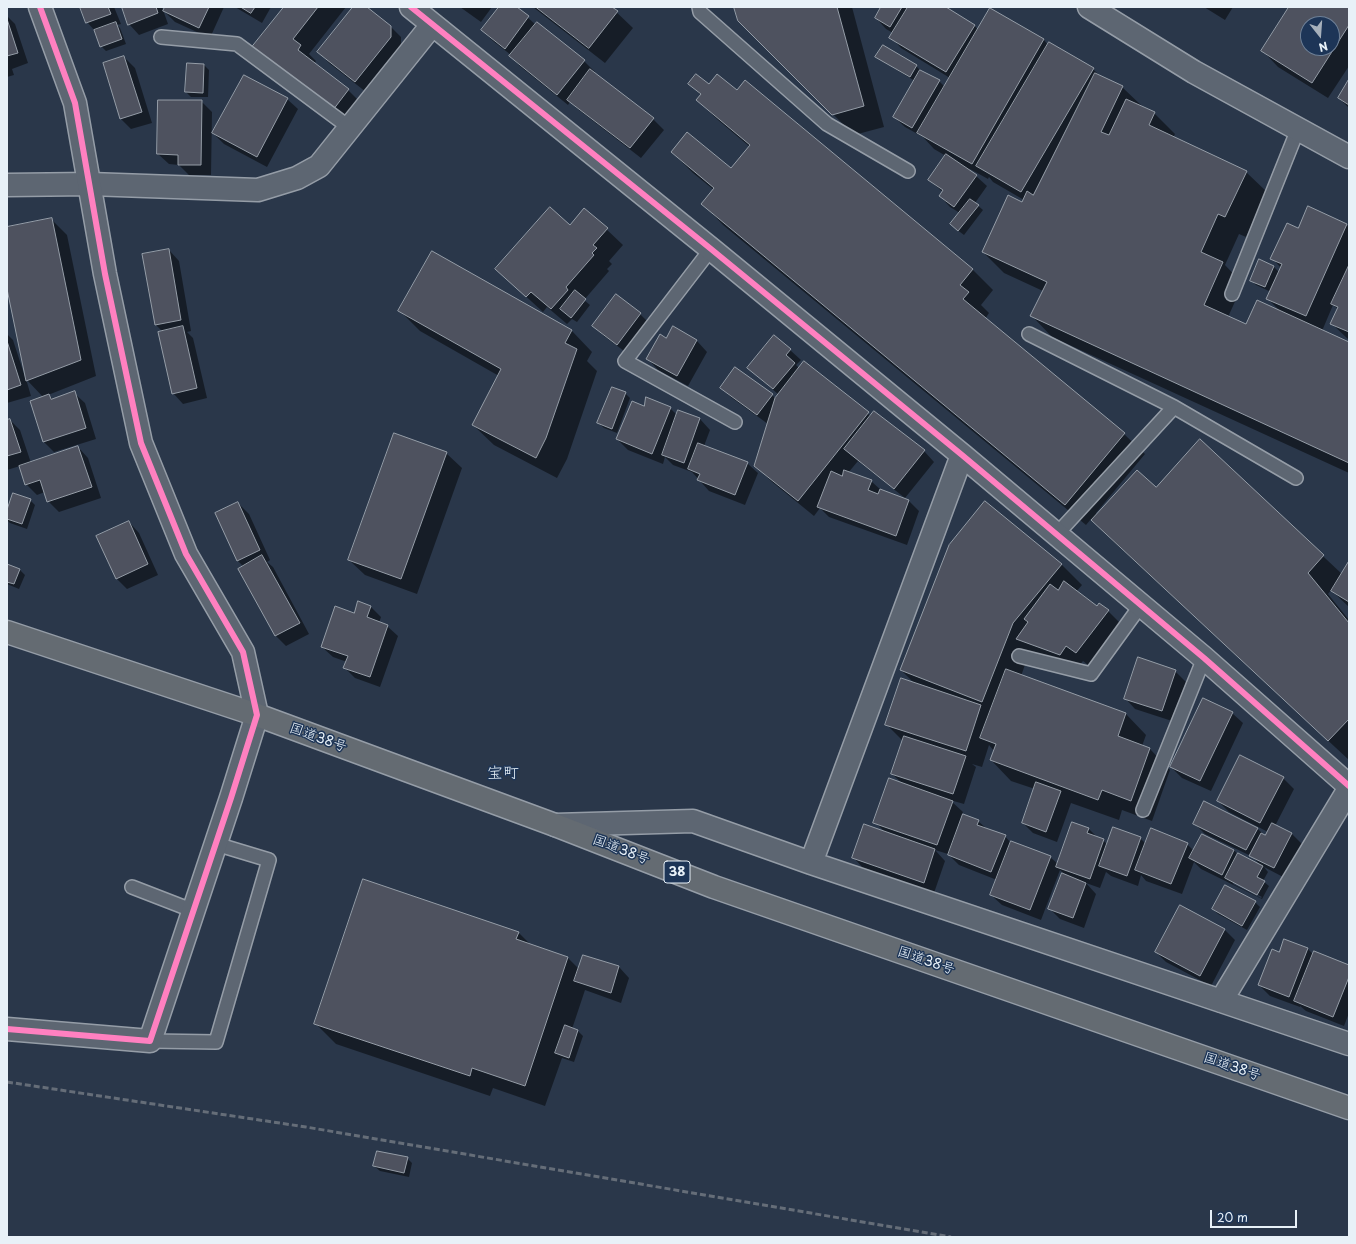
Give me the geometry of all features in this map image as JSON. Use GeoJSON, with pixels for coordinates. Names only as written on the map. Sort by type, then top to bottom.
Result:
{"type":"FeatureCollection","features":[{"type":"Feature","properties":{"kind":"highway","name":"国道38号"},"geometry":{"type":"LineString","coordinates":[[7,632],[257,715],[556,825],[714,886],[1349,1108]]}},
{"type":"Feature","properties":{"kind":"street"},"geometry":{"type":"LineString","coordinates":[[7,1029],[150,1041],[216,844],[257,715],[243,652],[186,554],[141,443],[105,274],[75,104],[40,7]]}},
{"type":"Feature","properties":{"kind":"street"},"geometry":{"type":"LineString","coordinates":[[411,7],[962,455],[1204,658],[1349,786]]}},
{"type":"Feature","properties":{"kind":"street"},"geometry":{"type":"LineString","coordinates":[[1088,7],[1194,72],[1349,157]]}},
{"type":"Feature","properties":{"kind":"street"},"geometry":{"type":"LineString","coordinates":[[7,184],[90,184],[258,190],[297,178],[320,166],[432,25]]}},
{"type":"Feature","properties":{"kind":"street"},"geometry":{"type":"LineString","coordinates":[[811,863],[962,455]]}},
{"type":"Feature","properties":{"kind":"street"},"geometry":{"type":"LineString","coordinates":[[1222,1001],[1349,789]]}},
{"type":"Feature","properties":{"kind":"street"},"geometry":{"type":"LineString","coordinates":[[556,825],[693,821],[811,863],[1349,1044]]}},
{"type":"Feature","properties":{"kind":"lane"},"geometry":{"type":"LineString","coordinates":[[699,7],[700,12],[827,124],[908,171]]}},
{"type":"Feature","properties":{"kind":"lane"},"geometry":{"type":"LineString","coordinates":[[161,37],[236,44],[350,128]]}},
{"type":"Feature","properties":{"kind":"lane"},"geometry":{"type":"LineString","coordinates":[[1232,294],[1298,129]]}},
{"type":"Feature","properties":{"kind":"lane"},"geometry":{"type":"LineString","coordinates":[[711,250],[625,361],[735,422]]}},
{"type":"Feature","properties":{"kind":"lane"},"geometry":{"type":"LineString","coordinates":[[1029,334],[1174,407],[1296,478]]}},
{"type":"Feature","properties":{"kind":"lane"},"geometry":{"type":"LineString","coordinates":[[1057,534],[1174,407]]}},
{"type":"Feature","properties":{"kind":"lane"},"geometry":{"type":"LineString","coordinates":[[1019,656],[1091,674],[1141,605]]}},
{"type":"Feature","properties":{"kind":"lane"},"geometry":{"type":"LineString","coordinates":[[1143,810],[1204,658]]}},
{"type":"Feature","properties":{"kind":"lane"},"geometry":{"type":"LineString","coordinates":[[150,1041],[216,1042],[269,860],[216,844]]}},
{"type":"Feature","properties":{"kind":"lane"},"geometry":{"type":"LineString","coordinates":[[132,887],[194,910]]}},
{"type":"Feature","properties":{"kind":"building"},"geometry":{"type":"Polygon","coordinates":[[[80,7],[108,7],[111,14],[86,23],[80,7]]]}},
{"type":"Feature","properties":{"kind":"building"},"geometry":{"type":"Polygon","coordinates":[[[122,7],[156,7],[158,13],[128,25],[122,7]]]}},
{"type":"Feature","properties":{"kind":"building"},"geometry":{"type":"Polygon","coordinates":[[[165,7],[209,7],[199,28],[163,11],[165,7]]]}},
{"type":"Feature","properties":{"kind":"building"},"geometry":{"type":"Polygon","coordinates":[[[241,7],[255,7],[251,13],[241,7]]]}},
{"type":"Feature","properties":{"kind":"building"},"geometry":{"type":"Polygon","coordinates":[[[284,7],[318,7],[293,39],[301,45],[298,50],[349,89],[333,110],[252,47],[284,7]]]}},
{"type":"Feature","properties":{"kind":"building"},"geometry":{"type":"Polygon","coordinates":[[[353,7],[367,7],[391,26],[391,37],[355,82],[317,52],[353,7]]]}},
{"type":"Feature","properties":{"kind":"building"},"geometry":{"type":"Polygon","coordinates":[[[499,7],[517,7],[529,16],[505,49],[481,30],[499,7]]]}},
{"type":"Feature","properties":{"kind":"building"},"geometry":{"type":"Polygon","coordinates":[[[536,7],[612,7],[618,11],[589,48],[536,7]]]}},
{"type":"Feature","properties":{"kind":"building"},"geometry":{"type":"Polygon","coordinates":[[[734,7],[837,7],[864,106],[832,115],[738,21],[734,7]]]}},
{"type":"Feature","properties":{"kind":"building"},"geometry":{"type":"Polygon","coordinates":[[[881,7],[902,7],[890,27],[875,18],[881,7]]]}},
{"type":"Feature","properties":{"kind":"building"},"geometry":{"type":"Polygon","coordinates":[[[908,7],[946,7],[975,25],[946,72],[889,38],[908,7]]]}},
{"type":"Feature","properties":{"kind":"building"},"geometry":{"type":"Polygon","coordinates":[[[1289,7],[1349,7],[1349,25],[1340,39],[1340,16],[1300,16],[1300,56],[1329,56],[1312,83],[1261,51],[1289,7]]]}},
{"type":"Feature","properties":{"kind":"building"},"geometry":{"type":"Polygon","coordinates":[[[990,8],[1044,39],[972,164],[917,133],[990,8]]]}},
{"type":"Feature","properties":{"kind":"building"},"geometry":{"type":"Polygon","coordinates":[[[7,19],[18,53],[7,56],[7,19]]]}},
{"type":"Feature","properties":{"kind":"building"},"geometry":{"type":"Polygon","coordinates":[[[116,22],[122,39],[100,47],[94,30],[116,22]]]}},
{"type":"Feature","properties":{"kind":"building"},"geometry":{"type":"Polygon","coordinates":[[[537,22],[585,60],[557,95],[509,56],[537,22]]]}},
{"type":"Feature","properties":{"kind":"building"},"geometry":{"type":"Polygon","coordinates":[[[1049,42],[1094,68],[1021,192],[976,166],[1049,42]]]}},
{"type":"Feature","properties":{"kind":"building"},"geometry":{"type":"Polygon","coordinates":[[[883,45],[917,65],[910,77],[875,57],[883,45]]]}},
{"type":"Feature","properties":{"kind":"building"},"geometry":{"type":"Polygon","coordinates":[[[124,56],[142,112],[120,119],[103,63],[124,56]]]}},
{"type":"Feature","properties":{"kind":"building"},"geometry":{"type":"Polygon","coordinates":[[[187,63],[204,64],[203,93],[185,92],[187,63]]]}},
{"type":"Feature","properties":{"kind":"building"},"geometry":{"type":"Polygon","coordinates":[[[590,69],[654,118],[630,148],[567,100],[590,69]]]}},
{"type":"Feature","properties":{"kind":"building"},"geometry":{"type":"Polygon","coordinates":[[[920,70],[940,80],[912,128],[893,117],[920,70]]]}},
{"type":"Feature","properties":{"kind":"building"},"geometry":{"type":"Polygon","coordinates":[[[1095,73],[1123,86],[1101,132],[1109,135],[1126,99],[1155,112],[1149,125],[1247,171],[1225,217],[1218,214],[1201,252],[1223,262],[1204,305],[1246,324],[1257,300],[1349,342],[1349,463],[1030,316],[1047,282],[982,252],[1008,195],[1022,202],[1027,191],[1033,195],[1095,73]]]}},
{"type":"Feature","properties":{"kind":"building"},"geometry":{"type":"Polygon","coordinates":[[[696,74],[709,84],[717,74],[737,90],[745,80],[973,269],[960,285],[969,292],[963,299],[1125,433],[1065,505],[701,204],[714,188],[671,152],[687,132],[731,168],[750,145],[696,100],[701,94],[688,84],[696,74]]]}},
{"type":"Feature","properties":{"kind":"building"},"geometry":{"type":"Polygon","coordinates":[[[244,75],[288,98],[257,157],[212,133],[244,75]]]}},
{"type":"Feature","properties":{"kind":"building"},"geometry":{"type":"Polygon","coordinates":[[[1349,79],[1349,105],[1338,98],[1349,79]]]}},
{"type":"Feature","properties":{"kind":"building"},"geometry":{"type":"Polygon","coordinates":[[[158,100],[202,100],[201,165],[178,165],[178,155],[157,154],[158,100]]]}},
{"type":"Feature","properties":{"kind":"building"},"geometry":{"type":"Polygon","coordinates":[[[946,154],[977,175],[954,207],[939,196],[943,190],[928,180],[946,154]]]}},
{"type":"Feature","properties":{"kind":"building"},"geometry":{"type":"Polygon","coordinates":[[[970,199],[979,205],[958,231],[950,224],[970,199]]]}},
{"type":"Feature","properties":{"kind":"building"},"geometry":{"type":"Polygon","coordinates":[[[1308,206],[1347,224],[1306,316],[1266,299],[1282,264],[1270,259],[1287,223],[1298,228],[1308,206]]]}},
{"type":"Feature","properties":{"kind":"building"},"geometry":{"type":"Polygon","coordinates":[[[550,207],[570,225],[584,208],[608,228],[593,245],[597,248],[592,253],[594,255],[566,287],[568,290],[551,309],[531,292],[526,297],[495,269],[550,207]]]}},
{"type":"Feature","properties":{"kind":"building"},"geometry":{"type":"Polygon","coordinates":[[[52,218],[81,360],[26,381],[7,289],[7,227],[52,218]]]}},
{"type":"Feature","properties":{"kind":"building"},"geometry":{"type":"Polygon","coordinates":[[[169,249],[181,320],[155,325],[142,254],[169,249]]]}},
{"type":"Feature","properties":{"kind":"building"},"geometry":{"type":"Polygon","coordinates":[[[432,251],[572,330],[565,343],[577,349],[546,438],[536,458],[472,425],[501,369],[398,311],[432,251]]]}},
{"type":"Feature","properties":{"kind":"building"},"geometry":{"type":"Polygon","coordinates":[[[1259,259],[1274,266],[1265,287],[1250,281],[1259,259]]]}},
{"type":"Feature","properties":{"kind":"building"},"geometry":{"type":"Polygon","coordinates":[[[1349,265],[1349,332],[1330,324],[1338,307],[1331,304],[1349,265]]]}},
{"type":"Feature","properties":{"kind":"building"},"geometry":{"type":"Polygon","coordinates":[[[575,290],[586,299],[571,318],[560,309],[575,290]]]}},
{"type":"Feature","properties":{"kind":"building"},"geometry":{"type":"Polygon","coordinates":[[[616,294],[641,313],[617,345],[592,326],[616,294]]]}},
{"type":"Feature","properties":{"kind":"building"},"geometry":{"type":"Polygon","coordinates":[[[183,326],[197,388],[172,394],[158,332],[183,326]]]}},
{"type":"Feature","properties":{"kind":"building"},"geometry":{"type":"Polygon","coordinates":[[[673,326],[697,340],[677,376],[646,359],[660,334],[666,338],[673,326]]]}},
{"type":"Feature","properties":{"kind":"building"},"geometry":{"type":"Polygon","coordinates":[[[774,335],[791,349],[786,355],[795,363],[773,389],[747,368],[774,335]]]}},
{"type":"Feature","properties":{"kind":"building"},"geometry":{"type":"Polygon","coordinates":[[[7,341],[21,385],[7,390],[7,341]]]}},
{"type":"Feature","properties":{"kind":"building"},"geometry":{"type":"Polygon","coordinates":[[[804,361],[869,412],[798,501],[754,466],[775,398],[804,361]]]}},
{"type":"Feature","properties":{"kind":"building"},"geometry":{"type":"Polygon","coordinates":[[[735,367],[773,394],[757,415],[720,388],[735,367]]]}},
{"type":"Feature","properties":{"kind":"building"},"geometry":{"type":"Polygon","coordinates":[[[612,387],[626,392],[612,429],[597,423],[612,387]]]}},
{"type":"Feature","properties":{"kind":"building"},"geometry":{"type":"Polygon","coordinates":[[[75,391],[86,428],[43,442],[30,401],[49,394],[51,399],[75,391]]]}},
{"type":"Feature","properties":{"kind":"building"},"geometry":{"type":"Polygon","coordinates":[[[646,397],[671,407],[652,454],[616,439],[632,401],[644,406],[646,397]]]}},
{"type":"Feature","properties":{"kind":"building"},"geometry":{"type":"Polygon","coordinates":[[[678,410],[700,418],[684,463],[662,455],[678,410]]]}},
{"type":"Feature","properties":{"kind":"building"},"geometry":{"type":"Polygon","coordinates":[[[874,411],[925,450],[894,489],[844,449],[874,411]]]}},
{"type":"Feature","properties":{"kind":"building"},"geometry":{"type":"Polygon","coordinates":[[[10,419],[21,452],[7,456],[7,420],[10,419]]]}},
{"type":"Feature","properties":{"kind":"building"},"geometry":{"type":"Polygon","coordinates":[[[394,433],[447,452],[401,579],[348,560],[394,433]]]}},
{"type":"Feature","properties":{"kind":"building"},"geometry":{"type":"Polygon","coordinates":[[[1200,439],[1324,555],[1308,573],[1349,623],[1349,719],[1328,741],[1091,520],[1137,470],[1156,487],[1200,439]]]}},
{"type":"Feature","properties":{"kind":"building"},"geometry":{"type":"Polygon","coordinates":[[[698,443],[748,462],[735,495],[697,480],[700,474],[688,469],[698,443]]]}},
{"type":"Feature","properties":{"kind":"building"},"geometry":{"type":"Polygon","coordinates":[[[78,446],[92,487],[47,502],[40,480],[25,485],[19,466],[78,446]]]}},
{"type":"Feature","properties":{"kind":"building"},"geometry":{"type":"Polygon","coordinates":[[[844,470],[872,480],[868,490],[878,494],[880,489],[909,500],[896,536],[817,507],[831,471],[842,476],[844,470]]]}},
{"type":"Feature","properties":{"kind":"building"},"geometry":{"type":"Polygon","coordinates":[[[13,493],[31,499],[22,524],[7,519],[7,510],[13,493]]]}},
{"type":"Feature","properties":{"kind":"building"},"geometry":{"type":"Polygon","coordinates":[[[985,501],[1062,564],[1013,623],[982,702],[900,670],[949,545],[985,501]]]}},
{"type":"Feature","properties":{"kind":"building"},"geometry":{"type":"Polygon","coordinates":[[[238,502],[260,550],[237,561],[215,513],[238,502]]]}},
{"type":"Feature","properties":{"kind":"building"},"geometry":{"type":"Polygon","coordinates":[[[129,521],[148,564],[116,579],[96,536],[129,521]]]}},
{"type":"Feature","properties":{"kind":"building"},"geometry":{"type":"Polygon","coordinates":[[[262,555],[300,623],[275,636],[238,569],[262,555]]]}},
{"type":"Feature","properties":{"kind":"building"},"geometry":{"type":"Polygon","coordinates":[[[1349,561],[1349,602],[1331,591],[1349,561]]]}},
{"type":"Feature","properties":{"kind":"building"},"geometry":{"type":"Polygon","coordinates":[[[7,564],[20,569],[14,584],[7,582],[7,564]]]}},
{"type":"Feature","properties":{"kind":"building"},"geometry":{"type":"Polygon","coordinates":[[[1064,581],[1097,606],[1099,603],[1109,610],[1076,653],[1066,646],[1060,655],[1016,639],[1028,622],[1024,619],[1050,584],[1058,590],[1064,581]]]}},
{"type":"Feature","properties":{"kind":"building"},"geometry":{"type":"Polygon","coordinates":[[[358,601],[371,606],[367,617],[388,625],[370,677],[343,668],[348,656],[321,647],[335,606],[354,613],[358,601]]]}},
{"type":"Feature","properties":{"kind":"building"},"geometry":{"type":"Polygon","coordinates":[[[1138,657],[1176,670],[1162,711],[1124,699],[1138,657]]]}},
{"type":"Feature","properties":{"kind":"building"},"geometry":{"type":"Polygon","coordinates":[[[1006,669],[1126,713],[1118,736],[1150,748],[1131,801],[1102,790],[1098,800],[990,760],[996,744],[980,738],[1006,669]]]}},
{"type":"Feature","properties":{"kind":"building"},"geometry":{"type":"Polygon","coordinates":[[[901,678],[981,705],[966,751],[885,725],[901,678]]]}},
{"type":"Feature","properties":{"kind":"building"},"geometry":{"type":"Polygon","coordinates":[[[1203,698],[1233,712],[1200,781],[1170,767],[1203,698]]]}},
{"type":"Feature","properties":{"kind":"building"},"geometry":{"type":"Polygon","coordinates":[[[904,736],[966,756],[953,794],[891,774],[904,736]]]}},
{"type":"Feature","properties":{"kind":"building"},"geometry":{"type":"Polygon","coordinates":[[[1240,755],[1284,777],[1260,823],[1217,801],[1240,755]]]}},
{"type":"Feature","properties":{"kind":"building"},"geometry":{"type":"Polygon","coordinates":[[[889,778],[953,801],[937,845],[873,823],[889,778]]]}},
{"type":"Feature","properties":{"kind":"building"},"geometry":{"type":"Polygon","coordinates":[[[1036,782],[1061,791],[1046,832],[1022,823],[1036,782]]]}},
{"type":"Feature","properties":{"kind":"building"},"geometry":{"type":"Polygon","coordinates":[[[1204,801],[1258,828],[1246,850],[1193,824],[1204,801]]]}},
{"type":"Feature","properties":{"kind":"building"},"geometry":{"type":"Polygon","coordinates":[[[963,814],[979,820],[977,825],[1006,835],[991,872],[948,855],[963,814]]]}},
{"type":"Feature","properties":{"kind":"building"},"geometry":{"type":"Polygon","coordinates":[[[1072,822],[1089,828],[1087,833],[1104,839],[1090,879],[1056,867],[1072,822]]]}},
{"type":"Feature","properties":{"kind":"building"},"geometry":{"type":"Polygon","coordinates":[[[1272,823],[1292,833],[1274,868],[1249,856],[1261,833],[1265,835],[1272,823]]]}},
{"type":"Feature","properties":{"kind":"building"},"geometry":{"type":"Polygon","coordinates":[[[864,824],[935,849],[924,883],[852,858],[864,824]]]}},
{"type":"Feature","properties":{"kind":"building"},"geometry":{"type":"Polygon","coordinates":[[[1113,827],[1141,837],[1127,876],[1099,866],[1113,827]]]}},
{"type":"Feature","properties":{"kind":"building"},"geometry":{"type":"Polygon","coordinates":[[[1151,828],[1188,843],[1171,884],[1135,870],[1151,828]]]}},
{"type":"Feature","properties":{"kind":"building"},"geometry":{"type":"Polygon","coordinates":[[[1202,834],[1234,850],[1222,875],[1189,858],[1202,834]]]}},
{"type":"Feature","properties":{"kind":"building"},"geometry":{"type":"Polygon","coordinates":[[[1011,841],[1051,856],[1030,910],[990,895],[1011,841]]]}},
{"type":"Feature","properties":{"kind":"building"},"geometry":{"type":"Polygon","coordinates":[[[1238,853],[1263,866],[1257,877],[1265,881],[1257,895],[1225,878],[1238,853]]]}},
{"type":"Feature","properties":{"kind":"building"},"geometry":{"type":"Polygon","coordinates":[[[1062,873],[1086,883],[1073,918],[1048,909],[1062,873]]]}},
{"type":"Feature","properties":{"kind":"building"},"geometry":{"type":"Polygon","coordinates":[[[363,879],[519,932],[516,939],[568,957],[525,1086],[472,1068],[470,1076],[314,1024],[363,879]]]}},
{"type":"Feature","properties":{"kind":"building"},"geometry":{"type":"Polygon","coordinates":[[[1225,885],[1256,901],[1242,926],[1212,909],[1225,885]]]}},
{"type":"Feature","properties":{"kind":"building"},"geometry":{"type":"Polygon","coordinates":[[[1180,905],[1225,929],[1200,976],[1155,952],[1180,905]]]}},
{"type":"Feature","properties":{"kind":"building"},"geometry":{"type":"Polygon","coordinates":[[[1284,939],[1308,948],[1289,997],[1258,985],[1272,949],[1279,952],[1284,939]]]}},
{"type":"Feature","properties":{"kind":"building"},"geometry":{"type":"Polygon","coordinates":[[[1314,951],[1349,965],[1349,977],[1333,1017],[1294,1001],[1314,951]]]}},
{"type":"Feature","properties":{"kind":"building"},"geometry":{"type":"Polygon","coordinates":[[[583,955],[619,966],[611,993],[574,981],[583,955]]]}},
{"type":"Feature","properties":{"kind":"building"},"geometry":{"type":"Polygon","coordinates":[[[565,1025],[578,1030],[569,1058],[555,1053],[565,1025]]]}},
{"type":"Feature","properties":{"kind":"building"},"geometry":{"type":"Polygon","coordinates":[[[377,1151],[408,1157],[404,1173],[373,1166],[377,1151]]]}},
{"type":"Feature","properties":{"kind":"railway"},"geometry":{"type":"LineString","coordinates":[[7,1082],[306,1127],[951,1237]]}},
{"type":"Feature","properties":{"kind":"cycle path"},"geometry":{"type":"LineString","coordinates":[[7,1029],[150,1041],[257,715],[243,652],[186,554],[141,443],[105,274],[75,103],[40,7]]}},
{"type":"Feature","properties":{"kind":"cycle path"},"geometry":{"type":"LineString","coordinates":[[411,7],[711,249],[962,455],[1204,658],[1349,786]]}},
{"type":"Feature","properties":{"kind":"district","name":"宝町"},"geometry":{"type":"Point","coordinates":[503,774]}}]}
